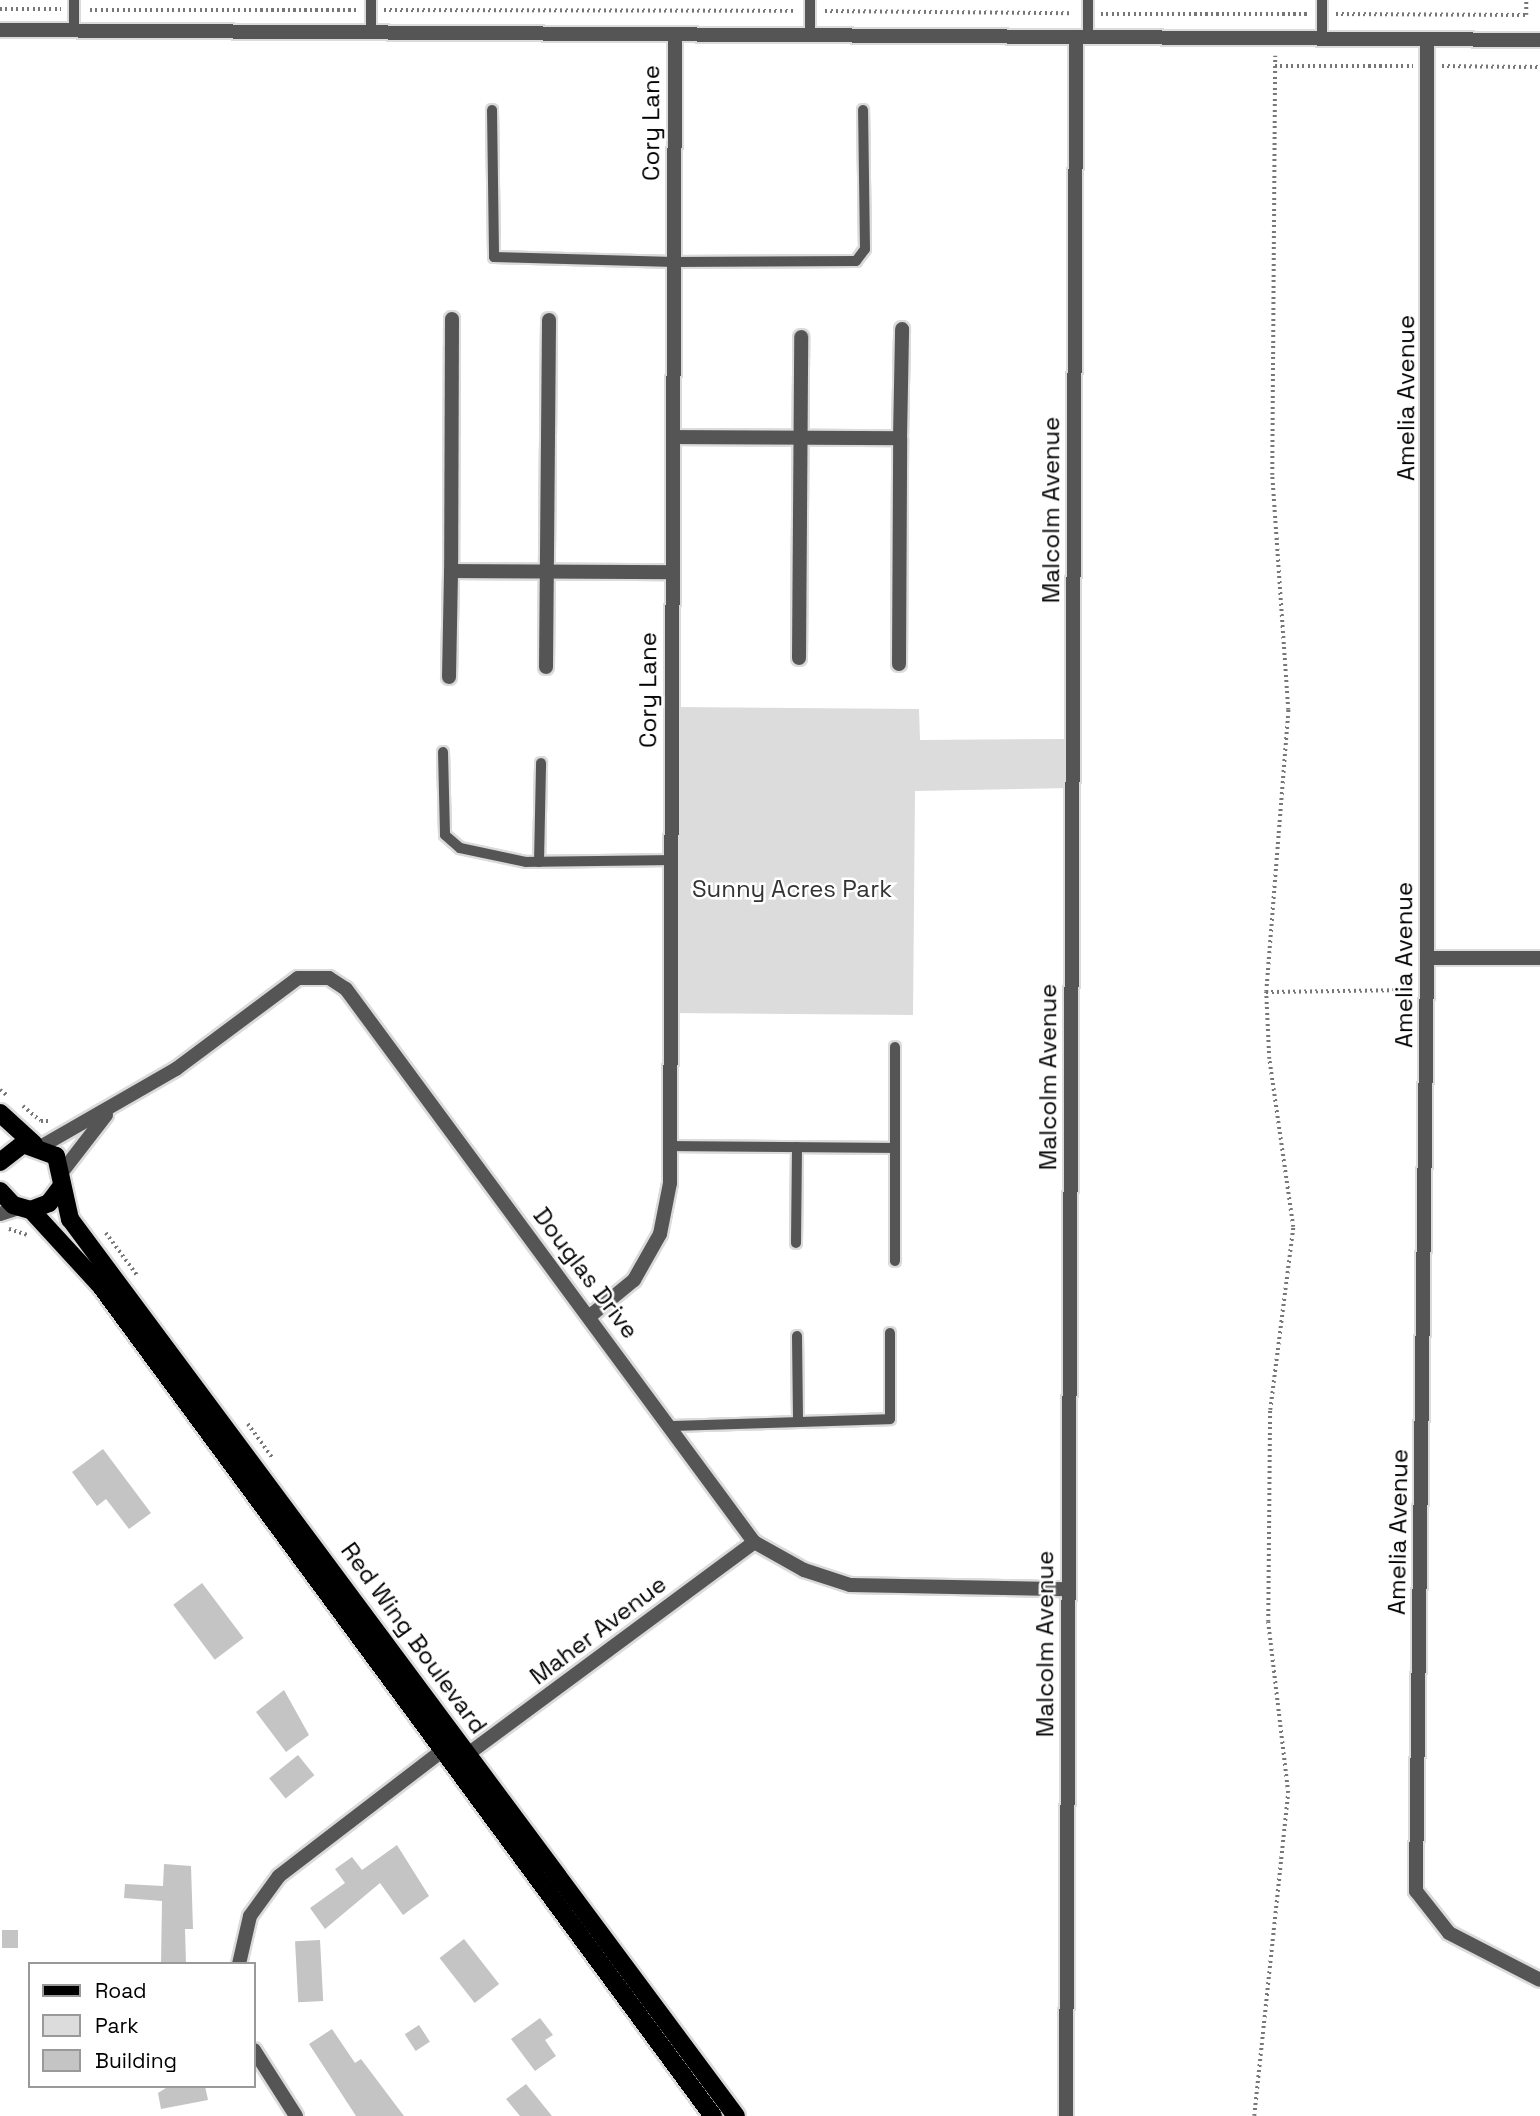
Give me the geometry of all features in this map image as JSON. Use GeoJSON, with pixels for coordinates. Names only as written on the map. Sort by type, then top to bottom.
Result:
{"type":"FeatureCollection","features":[{"type":"Feature","properties":{"kind":"main road","name":"Red Wing Boulevard"},"geometry":{"type":"LineString","coordinates":[[0,1114],[38,1145],[62,1179],[70,1219],[736,2116]]}},
{"type":"Feature","properties":{"kind":"main road"},"geometry":{"type":"LineString","coordinates":[[0,1138],[0,1150]]}},
{"type":"Feature","properties":{"kind":"main road"},"geometry":{"type":"LineString","coordinates":[[0,1162],[12,1148],[38,1145]]}},
{"type":"Feature","properties":{"kind":"main road"},"geometry":{"type":"LineString","coordinates":[[25,1209],[50,1203],[62,1179]]}},
{"type":"Feature","properties":{"kind":"main road","name":"Red Wing Boulevard"},"geometry":{"type":"LineString","coordinates":[[0,1191],[25,1209],[100,1285],[446,1748],[713,2116]]}},
{"type":"Feature","properties":{"kind":"street"},"geometry":{"type":"LineString","coordinates":[[0,30],[1540,40]]}},
{"type":"Feature","properties":{"kind":"street","name":"Cory Lane"},"geometry":{"type":"LineString","coordinates":[[590,1316],[634,1280],[660,1234],[670,1146],[675,36]]}},
{"type":"Feature","properties":{"kind":"street","name":"Malcolm Avenue"},"geometry":{"type":"LineString","coordinates":[[1066,2116],[1082,38]]}},
{"type":"Feature","properties":{"kind":"street","name":"Amelia Avenue"},"geometry":{"type":"LineString","coordinates":[[1427,39],[1427,989],[1416,1891],[1449,1933],[1540,1980]]}},
{"type":"Feature","properties":{"kind":"street"},"geometry":{"type":"LineString","coordinates":[[449,677],[452,319]]}},
{"type":"Feature","properties":{"kind":"street"},"geometry":{"type":"LineString","coordinates":[[546,667],[549,320]]}},
{"type":"Feature","properties":{"kind":"street"},"geometry":{"type":"LineString","coordinates":[[899,664],[902,328]]}},
{"type":"Feature","properties":{"kind":"street"},"geometry":{"type":"LineString","coordinates":[[799,658],[800,337]]}},
{"type":"Feature","properties":{"kind":"street"},"geometry":{"type":"LineString","coordinates":[[673,437],[900,438]]}},
{"type":"Feature","properties":{"kind":"street"},"geometry":{"type":"LineString","coordinates":[[451,571],[672,572]]}},
{"type":"Feature","properties":{"kind":"street"},"geometry":{"type":"LineString","coordinates":[[1427,958],[1540,958]]}},
{"type":"Feature","properties":{"kind":"street","name":"Douglas Drive"},"geometry":{"type":"LineString","coordinates":[[38,1145],[67,1133],[176,1069],[298,978],[330,978],[346,989],[590,1316],[754,1542],[804,1570],[850,1585],[1068,1588]]}},
{"type":"Feature","properties":{"kind":"street","name":"Douglas Drive"},"geometry":{"type":"LineString","coordinates":[[62,1179],[120,1102]]}},
{"type":"Feature","properties":{"kind":"street"},"geometry":{"type":"LineString","coordinates":[[0,1214],[25,1209]]}},
{"type":"Feature","properties":{"kind":"street","name":"Maher Avenue"},"geometry":{"type":"LineString","coordinates":[[468,1754],[754,1542]]}},
{"type":"Feature","properties":{"kind":"street"},"geometry":{"type":"LineString","coordinates":[[239,1962],[250,1916],[279,1875],[446,1748]]}},
{"type":"Feature","properties":{"kind":"street"},"geometry":{"type":"LineString","coordinates":[[256,2053],[296,2116]]}},
{"type":"Feature","properties":{"kind":"lane"},"geometry":{"type":"LineString","coordinates":[[1082,38],[1088,14],[1088,0]]}},
{"type":"Feature","properties":{"kind":"lane"},"geometry":{"type":"LineString","coordinates":[[1322,0],[1322,40]]}},
{"type":"Feature","properties":{"kind":"lane"},"geometry":{"type":"LineString","coordinates":[[74,5],[74,31]]}},
{"type":"Feature","properties":{"kind":"lane"},"geometry":{"type":"LineString","coordinates":[[371,5],[371,33]]}},
{"type":"Feature","properties":{"kind":"lane"},"geometry":{"type":"LineString","coordinates":[[810,5],[810,37]]}},
{"type":"Feature","properties":{"kind":"lane"},"geometry":{"type":"LineString","coordinates":[[492,110],[494,257],[674,262],[856,261],[865,249],[863,110]]}},
{"type":"Feature","properties":{"kind":"lane"},"geometry":{"type":"LineString","coordinates":[[443,752],[445,835],[484,858],[540,862],[670,860]]}},
{"type":"Feature","properties":{"kind":"lane"},"geometry":{"type":"LineString","coordinates":[[540,862],[541,763]]}},
{"type":"Feature","properties":{"kind":"lane"},"geometry":{"type":"LineString","coordinates":[[895,1047],[895,1261]]}},
{"type":"Feature","properties":{"kind":"lane"},"geometry":{"type":"LineString","coordinates":[[670,1146],[895,1148]]}},
{"type":"Feature","properties":{"kind":"lane"},"geometry":{"type":"LineString","coordinates":[[796,1243],[797,1147]]}},
{"type":"Feature","properties":{"kind":"lane"},"geometry":{"type":"LineString","coordinates":[[670,1426],[890,1419],[890,1333]]}},
{"type":"Feature","properties":{"kind":"lane"},"geometry":{"type":"LineString","coordinates":[[797,1336],[798,1422]]}},
{"type":"Feature","properties":{"kind":"path"},"geometry":{"type":"LineString","coordinates":[[0,9],[74,5],[810,5],[1088,14],[1526,15],[1527,0]]}},
{"type":"Feature","properties":{"kind":"path"},"geometry":{"type":"LineString","coordinates":[[1254,2116],[1289,1793],[1268,1622],[1270,1410],[1293,1227],[1266,992],[1288,710],[1272,475],[1275,40]]}},
{"type":"Feature","properties":{"kind":"path"},"geometry":{"type":"LineString","coordinates":[[1275,66],[1540,67]]}},
{"type":"Feature","properties":{"kind":"path"},"geometry":{"type":"LineString","coordinates":[[1266,992],[1427,989]]}},
{"type":"Feature","properties":{"kind":"path"},"geometry":{"type":"LineString","coordinates":[[0,1090],[41,1121],[59,1120],[67,1133]]}},
{"type":"Feature","properties":{"kind":"path"},"geometry":{"type":"LineString","coordinates":[[100,1228],[144,1285]]}},
{"type":"Feature","properties":{"kind":"path"},"geometry":{"type":"LineString","coordinates":[[240,1413],[280,1468]]}},
{"type":"Feature","properties":{"kind":"green space","name":"Sunny Acres Park"},"geometry":{"type":"Polygon","coordinates":[[[671,707],[919,709],[920,740],[1072,739],[1072,788],[915,791],[913,1015],[669,1013],[671,707]]]}},
{"type":"Feature","properties":{"kind":"building"},"geometry":{"type":"Polygon","coordinates":[[[103,1449],[151,1513],[129,1529],[106,1499],[97,1506],[72,1472],[103,1449]]]}},
{"type":"Feature","properties":{"kind":"building"},"geometry":{"type":"Polygon","coordinates":[[[202,1583],[244,1638],[215,1660],[173,1605],[202,1583]]]}},
{"type":"Feature","properties":{"kind":"building"},"geometry":{"type":"Polygon","coordinates":[[[284,1690],[309,1735],[286,1752],[256,1712],[284,1690]]]}},
{"type":"Feature","properties":{"kind":"building"},"geometry":{"type":"Polygon","coordinates":[[[298,1755],[314,1775],[286,1798],[269,1778],[298,1755]]]}},
{"type":"Feature","properties":{"kind":"building"},"geometry":{"type":"Polygon","coordinates":[[[397,1845],[429,1896],[403,1915],[380,1883],[325,1929],[310,1908],[345,1883],[335,1869],[352,1857],[362,1870],[397,1845]]]}},
{"type":"Feature","properties":{"kind":"building"},"geometry":{"type":"Polygon","coordinates":[[[164,1864],[191,1866],[193,1929],[185,1929],[186,1962],[161,1962],[162,1901],[124,1898],[125,1884],[163,1886],[164,1864]]]}},
{"type":"Feature","properties":{"kind":"building"},"geometry":{"type":"Polygon","coordinates":[[[2,1930],[18,1930],[18,1948],[2,1948],[2,1930]]]}},
{"type":"Feature","properties":{"kind":"building"},"geometry":{"type":"Polygon","coordinates":[[[464,1939],[499,1984],[475,2003],[440,1958],[464,1939]]]}},
{"type":"Feature","properties":{"kind":"building"},"geometry":{"type":"Polygon","coordinates":[[[320,1940],[323,2001],[298,2002],[295,1941],[320,1940]]]}},
{"type":"Feature","properties":{"kind":"building"},"geometry":{"type":"Polygon","coordinates":[[[540,2018],[553,2035],[545,2040],[556,2056],[535,2071],[511,2039],[540,2018]]]}},
{"type":"Feature","properties":{"kind":"building"},"geometry":{"type":"Polygon","coordinates":[[[419,2025],[430,2042],[416,2051],[405,2034],[419,2025]]]}},
{"type":"Feature","properties":{"kind":"building"},"geometry":{"type":"Polygon","coordinates":[[[332,2029],[355,2063],[361,2059],[404,2116],[356,2116],[309,2044],[332,2029]]]}},
{"type":"Feature","properties":{"kind":"building"},"geometry":{"type":"Polygon","coordinates":[[[526,2084],[552,2116],[520,2116],[506,2099],[526,2084]]]}},
{"type":"Feature","properties":{"kind":"building"},"geometry":{"type":"Polygon","coordinates":[[[166,2088],[205,2088],[208,2100],[161,2109],[158,2093],[166,2088]]]}}]}
